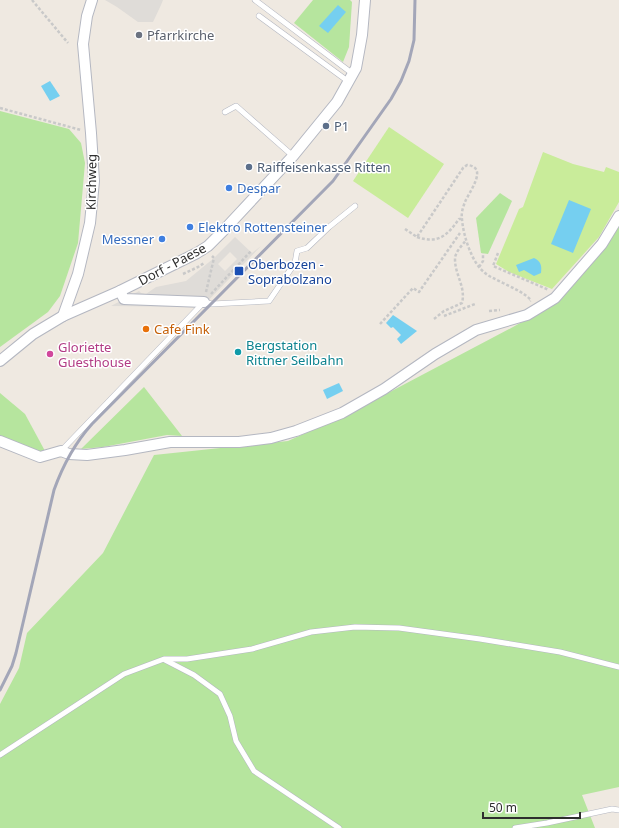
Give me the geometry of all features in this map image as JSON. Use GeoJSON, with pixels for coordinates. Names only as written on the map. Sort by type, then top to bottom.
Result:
{"type":"FeatureCollection","features":[{"type":"Feature","properties":{"kind":"street","name":"Kirchweg"},"geometry":{"type":"LineString","coordinates":[[63,316],[78,274],[90,223],[94,181],[83,44],[87,16],[92,0]]}},
{"type":"Feature","properties":{"kind":"street","name":"Dorf - Paese"},"geometry":{"type":"LineString","coordinates":[[0,361],[33,334],[63,316],[120,292],[208,246],[293,156],[337,102],[356,68],[362,35],[365,0]]}},
{"type":"Feature","properties":{"kind":"street"},"geometry":{"type":"LineString","coordinates":[[0,441],[40,457],[61,451],[69,454],[87,455],[170,442],[240,442],[271,438],[296,431],[342,413],[384,389],[435,354],[476,330],[527,315],[555,298],[602,244],[619,216]]}},
{"type":"Feature","properties":{"kind":"street"},"geometry":{"type":"LineString","coordinates":[[120,292],[124,299],[204,302]]}},
{"type":"Feature","properties":{"kind":"lane"},"geometry":{"type":"LineString","coordinates":[[255,0],[351,79]]}},
{"type":"Feature","properties":{"kind":"lane"},"geometry":{"type":"LineString","coordinates":[[259,16],[351,79]]}},
{"type":"Feature","properties":{"kind":"lane"},"geometry":{"type":"LineString","coordinates":[[225,112],[236,106],[293,156]]}},
{"type":"Feature","properties":{"kind":"lane"},"geometry":{"type":"LineString","coordinates":[[61,451],[204,302],[212,304],[269,301],[294,262],[297,251],[307,248],[329,227],[355,206]]}},
{"type":"Feature","properties":{"kind":"lane"},"geometry":{"type":"LineString","coordinates":[[0,755],[124,674],[164,659],[187,658],[252,649],[311,632],[362,627],[399,628],[560,652],[619,667]]}},
{"type":"Feature","properties":{"kind":"lane"},"geometry":{"type":"LineString","coordinates":[[164,659],[194,675],[220,694],[230,716],[236,742],[254,772],[340,828]]}},
{"type":"Feature","properties":{"kind":"lane"},"geometry":{"type":"LineString","coordinates":[[515,828],[619,810]]}},
{"type":"Feature","properties":{"kind":"path"},"geometry":{"type":"LineString","coordinates":[[32,0],[68,43]]}},
{"type":"Feature","properties":{"kind":"path"},"geometry":{"type":"LineString","coordinates":[[45,17],[49,12]]}},
{"type":"Feature","properties":{"kind":"path"},"geometry":{"type":"LineString","coordinates":[[0,108],[91,133]]}},
{"type":"Feature","properties":{"kind":"path"},"geometry":{"type":"LineString","coordinates":[[417,237],[463,168],[467,164],[472,165],[476,169],[477,176],[475,185],[462,208],[462,219],[466,240],[476,264],[489,276],[525,294],[531,300],[529,303]]}},
{"type":"Feature","properties":{"kind":"path"},"geometry":{"type":"LineString","coordinates":[[406,229],[417,237],[426,240],[440,239],[446,235],[459,219],[462,219]]}},
{"type":"Feature","properties":{"kind":"path"},"geometry":{"type":"LineString","coordinates":[[380,324],[413,288],[419,292],[460,233]]}},
{"type":"Feature","properties":{"kind":"path"},"geometry":{"type":"LineString","coordinates":[[434,319],[444,311],[462,303],[464,295],[455,259],[458,251],[466,240]]}},
{"type":"Feature","properties":{"kind":"path"},"geometry":{"type":"LineString","coordinates":[[204,302],[251,251]]}},
{"type":"Feature","properties":{"kind":"path"},"geometry":{"type":"LineString","coordinates":[[479,267],[483,261],[483,253]]}},
{"type":"Feature","properties":{"kind":"path"},"geometry":{"type":"LineString","coordinates":[[498,253],[493,266],[558,294]]}},
{"type":"Feature","properties":{"kind":"path"},"geometry":{"type":"LineString","coordinates":[[204,302],[214,258],[212,256]]}},
{"type":"Feature","properties":{"kind":"path"},"geometry":{"type":"LineString","coordinates":[[444,316],[474,304]]}},
{"type":"Feature","properties":{"kind":"path"},"geometry":{"type":"LineString","coordinates":[[489,311],[502,310]]}},
{"type":"Feature","properties":{"kind":"green space"},"geometry":{"type":"Polygon","coordinates":[[[313,0],[350,0],[352,2],[349,47],[343,62],[294,23],[313,0]]]}},
{"type":"Feature","properties":{"kind":"green space"},"geometry":{"type":"Polygon","coordinates":[[[0,111],[69,129],[81,143],[85,163],[78,243],[60,296],[48,312],[0,347],[0,111]]]}},
{"type":"Feature","properties":{"kind":"green space"},"geometry":{"type":"Polygon","coordinates":[[[389,127],[444,164],[408,218],[353,181],[389,127]]]}},
{"type":"Feature","properties":{"kind":"green space"},"geometry":{"type":"Polygon","coordinates":[[[543,152],[573,164],[604,172],[606,167],[619,172],[619,202],[599,237],[552,289],[509,272],[496,264],[519,209],[523,207],[543,152]]]}},
{"type":"Feature","properties":{"kind":"green space"},"geometry":{"type":"Polygon","coordinates":[[[500,193],[512,201],[488,254],[481,253],[476,218],[500,193]]]}},
{"type":"Feature","properties":{"kind":"green space"},"geometry":{"type":"Polygon","coordinates":[[[619,227],[619,787],[582,795],[595,828],[0,828],[0,704],[19,668],[27,633],[103,553],[154,455],[288,441],[350,413],[554,304],[619,227]]]}},
{"type":"Feature","properties":{"kind":"green space"},"geometry":{"type":"Polygon","coordinates":[[[144,387],[182,436],[167,435],[103,447],[81,449],[144,387]]]}},
{"type":"Feature","properties":{"kind":"green space"},"geometry":{"type":"Polygon","coordinates":[[[0,393],[25,414],[45,451],[38,452],[0,438],[0,393]]]}},
{"type":"Feature","properties":{"kind":"shaded area"},"geometry":{"type":"Polygon","coordinates":[[[105,0],[163,0],[153,22],[138,22],[105,0]]]}},
{"type":"Feature","properties":{"kind":"shaded area"},"geometry":{"type":"Polygon","coordinates":[[[235,237],[252,253],[261,246],[200,309],[193,307],[111,306],[139,291],[146,294],[156,287],[186,281],[214,258],[235,237]],[[230,252],[218,264],[225,271],[237,259],[230,252]]]}},
{"type":"Feature","properties":{"kind":"water"},"geometry":{"type":"Polygon","coordinates":[[[338,5],[346,12],[328,33],[319,26],[338,5]]]}},
{"type":"Feature","properties":{"kind":"water"},"geometry":{"type":"Polygon","coordinates":[[[50,81],[60,96],[50,101],[41,86],[50,81]]]}},
{"type":"Feature","properties":{"kind":"water"},"geometry":{"type":"Polygon","coordinates":[[[569,200],[591,209],[573,253],[551,244],[569,200]]]}},
{"type":"Feature","properties":{"kind":"water"},"geometry":{"type":"Polygon","coordinates":[[[534,258],[540,264],[541,273],[534,276],[524,270],[519,272],[516,265],[534,258]]]}},
{"type":"Feature","properties":{"kind":"water"},"geometry":{"type":"Polygon","coordinates":[[[393,315],[417,331],[401,344],[397,339],[401,335],[393,327],[391,328],[386,323],[393,315]]]}},
{"type":"Feature","properties":{"kind":"water"},"geometry":{"type":"Polygon","coordinates":[[[339,383],[343,391],[327,399],[323,390],[339,383]]]}},
{"type":"Feature","properties":{"kind":"railway"},"geometry":{"type":"LineString","coordinates":[[0,690],[12,666],[16,653],[54,490],[65,463],[74,447],[92,424],[333,181],[391,99],[401,81],[409,61],[414,40],[415,0]]}},
{"type":"Feature","properties":{"kind":"place","name":"Pfarrkirche"},"geometry":{"type":"Point","coordinates":[139,35]}},
{"type":"Feature","properties":{"kind":"place","name":"P1"},"geometry":{"type":"Point","coordinates":[326,126]}},
{"type":"Feature","properties":{"kind":"place","name":"Raiffeisenkasse Ritten"},"geometry":{"type":"Point","coordinates":[249,167]}},
{"type":"Feature","properties":{"kind":"place","name":"Despar"},"geometry":{"type":"Point","coordinates":[229,188]}},
{"type":"Feature","properties":{"kind":"place","name":"Elektro Rottensteiner"},"geometry":{"type":"Point","coordinates":[190,227]}},
{"type":"Feature","properties":{"kind":"place","name":"Messner"},"geometry":{"type":"Point","coordinates":[162,239]}},
{"type":"Feature","properties":{"kind":"place","name":"Oberbozen - Soprabolzano"},"geometry":{"type":"Point","coordinates":[239,271]}},
{"type":"Feature","properties":{"kind":"place","name":"Cafe Fink"},"geometry":{"type":"Point","coordinates":[146,329]}},
{"type":"Feature","properties":{"kind":"place","name":"Bergstation Rittner Seilbahn"},"geometry":{"type":"Point","coordinates":[238,352]}},
{"type":"Feature","properties":{"kind":"place","name":"Gloriette Guesthouse"},"geometry":{"type":"Point","coordinates":[50,354]}}]}
